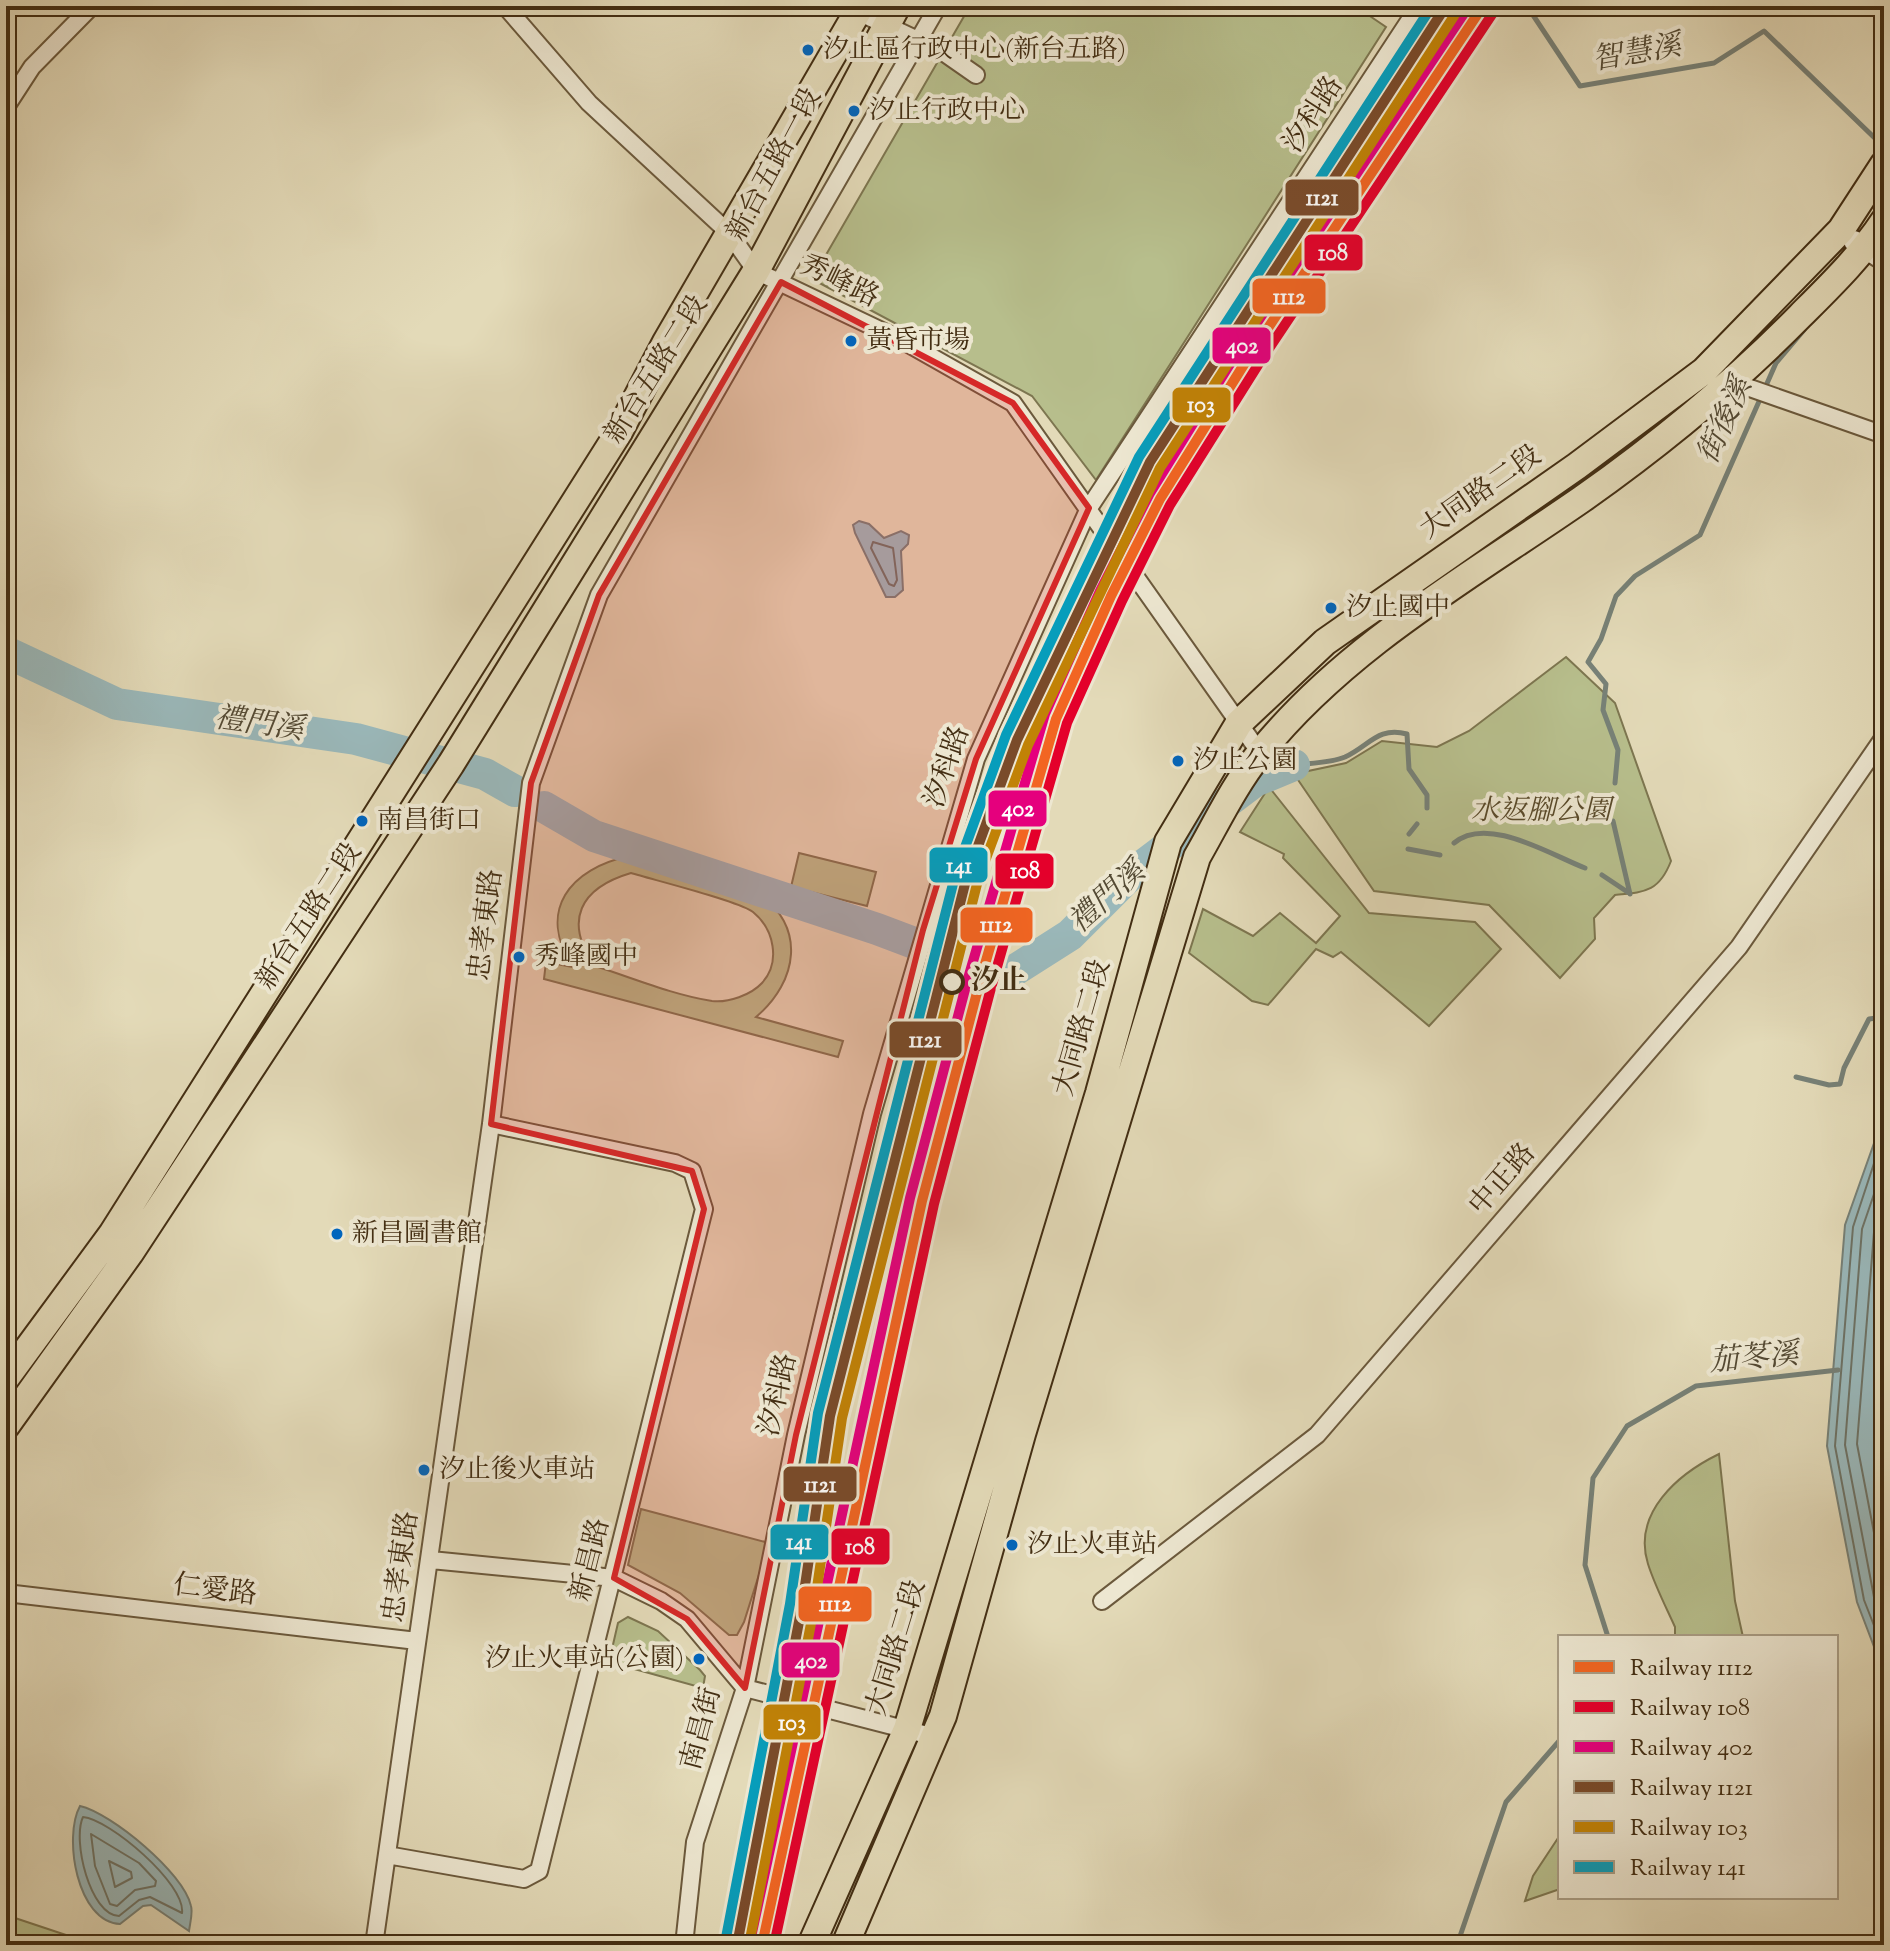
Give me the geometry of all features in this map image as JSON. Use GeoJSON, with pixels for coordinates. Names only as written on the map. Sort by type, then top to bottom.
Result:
{"type":"FeatureCollection","features":[{"type":"Feature","properties":{"kind":"main road","name":"新台五路一段"},"geometry":{"type":"LineString","coordinates":[[729,233],[855,8]]}},
{"type":"Feature","properties":{"kind":"main road","name":"新台五路一段"},"geometry":{"type":"LineString","coordinates":[[756,271],[892,15]]}},
{"type":"Feature","properties":{"kind":"main road","name":"大同路二段"},"geometry":{"type":"LineString","coordinates":[[811,1945],[907,1729],[1099,1093],[1168,842],[1239,723],[1325,642],[1577,466],[1704,371],[1841,230],[1884,164]]}},
{"type":"Feature","properties":{"kind":"main road"},"geometry":{"type":"LineString","coordinates":[[845,1945],[935,1737],[1022,1434],[1197,857],[1231,796],[1260,753],[1346,666],[1586,496],[1753,389],[1875,255],[1882,223]]}},
{"type":"Feature","properties":{"kind":"main road","name":"新台五路二段"},"geometry":{"type":"LineString","coordinates":[[6,1378],[112,1234],[619,432],[729,233]]}},
{"type":"Feature","properties":{"kind":"main road","name":"新台五路二段"},"geometry":{"type":"LineString","coordinates":[[6,1426],[130,1253],[451,764],[756,271]]}},
{"type":"Feature","properties":{"kind":"main road"},"geometry":{"type":"LineString","coordinates":[[1452,552],[1469,576]]}},
{"type":"Feature","properties":{"kind":"main road"},"geometry":{"type":"LineString","coordinates":[[1168,842],[1197,857]]}},
{"type":"Feature","properties":{"kind":"street"},"geometry":{"type":"LineString","coordinates":[[6,107],[32,67],[92,6]]}},
{"type":"Feature","properties":{"kind":"street","name":"秀峰路"},"geometry":{"type":"LineString","coordinates":[[505,6],[589,103],[729,233],[756,271],[907,343],[1013,403],[1260,753]]}},
{"type":"Feature","properties":{"kind":"street","name":"忠孝東路"},"geometry":{"type":"LineString","coordinates":[[374,1945],[491,1124],[531,783],[599,595],[938,6]]}},
{"type":"Feature","properties":{"kind":"street","name":"汐科路"},"geometry":{"type":"LineString","coordinates":[[745,1688],[800,1420],[872,1114],[923,930],[976,759],[1089,508],[1419,6]]}},
{"type":"Feature","properties":{"kind":"street"},"geometry":{"type":"LineString","coordinates":[[1875,6],[1884,12]]}},
{"type":"Feature","properties":{"kind":"street"},"geometry":{"type":"LineString","coordinates":[[855,8],[892,15],[919,40],[976,75]]}},
{"type":"Feature","properties":{"kind":"street"},"geometry":{"type":"LineString","coordinates":[[1841,230],[1875,255]]}},
{"type":"Feature","properties":{"kind":"street"},"geometry":{"type":"LineString","coordinates":[[1704,371],[1884,435]]}},
{"type":"Feature","properties":{"kind":"street","name":"中正路"},"geometry":{"type":"LineString","coordinates":[[1102,1601],[1317,1435],[1739,947],[1884,737]]}},
{"type":"Feature","properties":{"kind":"street","name":"新昌路"},"geometry":{"type":"LineString","coordinates":[[387,1855],[524,1879],[539,1871],[704,1209],[692,1171],[675,1163],[491,1124]]}},
{"type":"Feature","properties":{"kind":"street","name":"南昌街"},"geometry":{"type":"LineString","coordinates":[[431,1560],[614,1578],[661,1601],[687,1619],[745,1688],[695,1842],[684,1945]]}},
{"type":"Feature","properties":{"kind":"street","name":"仁愛路"},"geometry":{"type":"LineString","coordinates":[[6,1593],[417,1641]]}},
{"type":"Feature","properties":{"kind":"street"},"geometry":{"type":"LineString","coordinates":[[745,1688],[935,1737]]}},
{"type":"Feature","properties":{"kind":"highlighted area"},"geometry":{"type":"Polygon","coordinates":[[[781,282],[1013,403],[1089,508],[976,759],[923,930],[796,1435],[745,1688],[687,1619],[614,1578],[704,1209],[692,1171],[491,1124],[531,783],[599,595],[781,282]]]}},
{"type":"Feature","properties":{"kind":"green space"},"geometry":{"type":"Polygon","coordinates":[[[970,6],[1355,6],[1386,27],[1096,480],[1032,396],[812,279],[970,6]]]}},
{"type":"Feature","properties":{"kind":"green space","name":"水返腳公園"},"geometry":{"type":"Polygon","coordinates":[[[1566,657],[1615,703],[1671,861],[1656,885],[1635,893],[1615,895],[1594,918],[1595,939],[1560,978],[1489,905],[1374,891],[1294,774],[1346,763],[1382,741],[1437,747],[1469,731],[1566,657]]]}},
{"type":"Feature","properties":{"kind":"green space","name":"汐止公園"},"geometry":{"type":"Polygon","coordinates":[[[1269,787],[1369,913],[1475,922],[1501,949],[1429,1026],[1341,952],[1333,957],[1316,949],[1268,1005],[1252,1001],[1189,953],[1203,909],[1253,936],[1280,913],[1316,943],[1340,916],[1283,858],[1284,854],[1240,832],[1269,787]]]}},
{"type":"Feature","properties":{"kind":"green space"},"geometry":{"type":"Polygon","coordinates":[[[799,853],[876,872],[867,906],[791,887],[799,853]]]}},
{"type":"Feature","properties":{"kind":"green space"},"geometry":{"type":"Polygon","coordinates":[[[630,856],[757,893],[773,906],[784,921],[790,937],[791,954],[781,987],[756,1017],[843,1041],[838,1057],[544,979],[546,962],[573,967],[562,947],[558,928],[559,910],[565,895],[576,882],[609,862],[630,856]],[[631,873],[599,888],[582,908],[580,935],[595,966],[712,1001],[739,997],[762,983],[772,965],[772,946],[766,927],[753,912],[714,897],[631,873]]]}},
{"type":"Feature","properties":{"kind":"green space"},"geometry":{"type":"Polygon","coordinates":[[[1719,1454],[1735,1601],[1743,1635],[1675,1635],[1675,1627],[1648,1564],[1645,1545],[1653,1512],[1674,1484],[1719,1454]]]}},
{"type":"Feature","properties":{"kind":"green space"},"geometry":{"type":"Polygon","coordinates":[[[641,1509],[769,1543],[737,1635],[729,1635],[680,1593],[628,1565],[641,1509]]]}},
{"type":"Feature","properties":{"kind":"green space"},"geometry":{"type":"Polygon","coordinates":[[[628,1617],[658,1631],[700,1670],[705,1676],[703,1688],[609,1662],[618,1623],[628,1617]]]}},
{"type":"Feature","properties":{"kind":"green space"},"geometry":{"type":"Polygon","coordinates":[[[1558,1838],[1558,1890],[1525,1901],[1533,1876],[1558,1838]]]}},
{"type":"Feature","properties":{"kind":"green space"},"geometry":{"type":"Polygon","coordinates":[[[6,1915],[96,1945],[6,1945],[6,1915]]]}},
{"type":"Feature","properties":{"kind":"water"},"geometry":{"type":"Polygon","coordinates":[[[859,521],[869,524],[884,538],[901,531],[909,535],[908,544],[901,551],[903,590],[895,597],[886,597],[855,533],[853,525],[859,521]]]}},
{"type":"Feature","properties":{"kind":"water"},"geometry":{"type":"Polygon","coordinates":[[[1884,1115],[1884,1673],[1857,1602],[1827,1446],[1845,1225],[1884,1115]]]}},
{"type":"Feature","properties":{"kind":"water"},"geometry":{"type":"Polygon","coordinates":[[[80,1806],[127,1832],[175,1877],[191,1906],[189,1931],[151,1905],[143,1906],[120,1924],[105,1920],[93,1909],[84,1894],[74,1856],[75,1820],[80,1806]]]}},
{"type":"Feature","properties":{"kind":"waterway","name":"智慧溪"},"geometry":{"type":"LineString","coordinates":[[1527,6],[1580,86],[1714,63],[1764,31],[1884,147]]}},
{"type":"Feature","properties":{"kind":"waterway","name":"街後溪"},"geometry":{"type":"LineString","coordinates":[[1615,783],[1618,750],[1603,710],[1606,684],[1588,662],[1601,639],[1616,596],[1635,576],[1700,535],[1776,363],[1804,330]]}},
{"type":"Feature","properties":{"kind":"waterway","name":"禮門溪"},"geometry":{"type":"LineString","coordinates":[[6,652],[117,704],[356,739],[485,774],[515,791]]}},
{"type":"Feature","properties":{"kind":"waterway","name":"禮門溪"},"geometry":{"type":"LineString","coordinates":[[1294,765],[1339,759],[1381,735],[1407,734],[1409,769],[1427,795],[1427,808]]}},
{"type":"Feature","properties":{"kind":"waterway","name":"禮門溪"},"geometry":{"type":"LineString","coordinates":[[544,807],[594,836],[877,929],[1004,977],[1070,935],[1129,876],[1255,781],[1294,765]]}},
{"type":"Feature","properties":{"kind":"waterway"},"geometry":{"type":"LineString","coordinates":[[1613,821],[1630,894]]}},
{"type":"Feature","properties":{"kind":"waterway","name":"禮門溪"},"geometry":{"type":"LineString","coordinates":[[1409,834],[1417,824]]}},
{"type":"Feature","properties":{"kind":"waterway","name":"禮門溪"},"geometry":{"type":"LineString","coordinates":[[1454,843],[1468,835],[1500,835],[1585,868]]}},
{"type":"Feature","properties":{"kind":"waterway","name":"禮門溪"},"geometry":{"type":"LineString","coordinates":[[1408,849],[1440,855]]}},
{"type":"Feature","properties":{"kind":"waterway","name":"禮門溪"},"geometry":{"type":"LineString","coordinates":[[1602,875],[1629,893]]}},
{"type":"Feature","properties":{"kind":"waterway","name":"禮門溪"},"geometry":{"type":"LineString","coordinates":[[1796,1077],[1829,1085],[1840,1084],[1844,1068],[1869,1019],[1884,1017]]}},
{"type":"Feature","properties":{"kind":"waterway","name":"茄苳溪"},"geometry":{"type":"LineString","coordinates":[[1607,1635],[1585,1565],[1593,1478],[1627,1426],[1696,1386],[1838,1370]]}},
{"type":"Feature","properties":{"kind":"waterway","name":"茄苳溪"},"geometry":{"type":"LineString","coordinates":[[1457,1945],[1506,1802],[1558,1742]]}},
{"type":"Feature","properties":{"kind":"railway"},"geometry":{"type":"LineString","coordinates":[[1343,166],[1461,6]]}},
{"type":"Feature","properties":{"kind":"railway"},"geometry":{"type":"LineString","coordinates":[[1398,133],[1473,6]]}},
{"type":"Feature","properties":{"kind":"rail line","name":"141"},"geometry":{"type":"LineString","coordinates":[[725,1943],[790,1604],[818,1413],[956,872],[1006,735],[1139,457],[1432,6]]}},
{"type":"Feature","properties":{"kind":"rail line","name":"1121"},"geometry":{"type":"LineString","coordinates":[[737,1945],[802,1606],[830,1416],[967,876],[1017,740],[1150,462],[1446,6]]}},
{"type":"Feature","properties":{"kind":"rail line","name":"402"},"geometry":{"type":"LineString","coordinates":[[750,1942],[910,1198],[967,982],[1045,714],[1100,591],[1150,493],[1238,351],[1469,6]]}},
{"type":"Feature","properties":{"kind":"rail line","name":"1112"},"geometry":{"type":"LineString","coordinates":[[762,1945],[922,1201],[979,985],[1056,719],[1111,596],[1160,499],[1248,358],[1483,6]]}},
{"type":"Feature","properties":{"kind":"rail line","name":"103"},"geometry":{"type":"LineString","coordinates":[[749,1945],[814,1608],[842,1418],[978,880],[1028,745],[1160,468],[1456,13]]}},
{"type":"Feature","properties":{"kind":"rail line","name":"108"},"geometry":{"type":"LineString","coordinates":[[774,1945],[934,1204],[991,988],[1067,723],[1170,505],[1258,365],[1493,13]]}},
{"type":"Feature","properties":{"kind":"place","name":"汐止區行政中心(新台五路)"},"geometry":{"type":"Point","coordinates":[808,50]}},
{"type":"Feature","properties":{"kind":"place","name":"汐止行政中心"},"geometry":{"type":"Point","coordinates":[854,111]}},
{"type":"Feature","properties":{"kind":"place","name":"黃昏市場"},"geometry":{"type":"Point","coordinates":[851,341]}},
{"type":"Feature","properties":{"kind":"place","name":"汐止國中"},"geometry":{"type":"Point","coordinates":[1331,608]}},
{"type":"Feature","properties":{"kind":"place","name":"汐止公園"},"geometry":{"type":"Point","coordinates":[1178,761]}},
{"type":"Feature","properties":{"kind":"place","name":"南昌街口"},"geometry":{"type":"Point","coordinates":[362,821]}},
{"type":"Feature","properties":{"kind":"place","name":"秀峰國中"},"geometry":{"type":"Point","coordinates":[519,957]}},
{"type":"Feature","properties":{"kind":"place","name":"汐止"},"geometry":{"type":"Point","coordinates":[952,982]}},
{"type":"Feature","properties":{"kind":"place","name":"新昌圖書館"},"geometry":{"type":"Point","coordinates":[337,1234]}},
{"type":"Feature","properties":{"kind":"place","name":"汐止後火車站"},"geometry":{"type":"Point","coordinates":[424,1470]}},
{"type":"Feature","properties":{"kind":"place","name":"汐止火車站"},"geometry":{"type":"Point","coordinates":[1012,1545]}},
{"type":"Feature","properties":{"kind":"place","name":"汐止火車站(公園)"},"geometry":{"type":"Point","coordinates":[699,1659]}}]}
